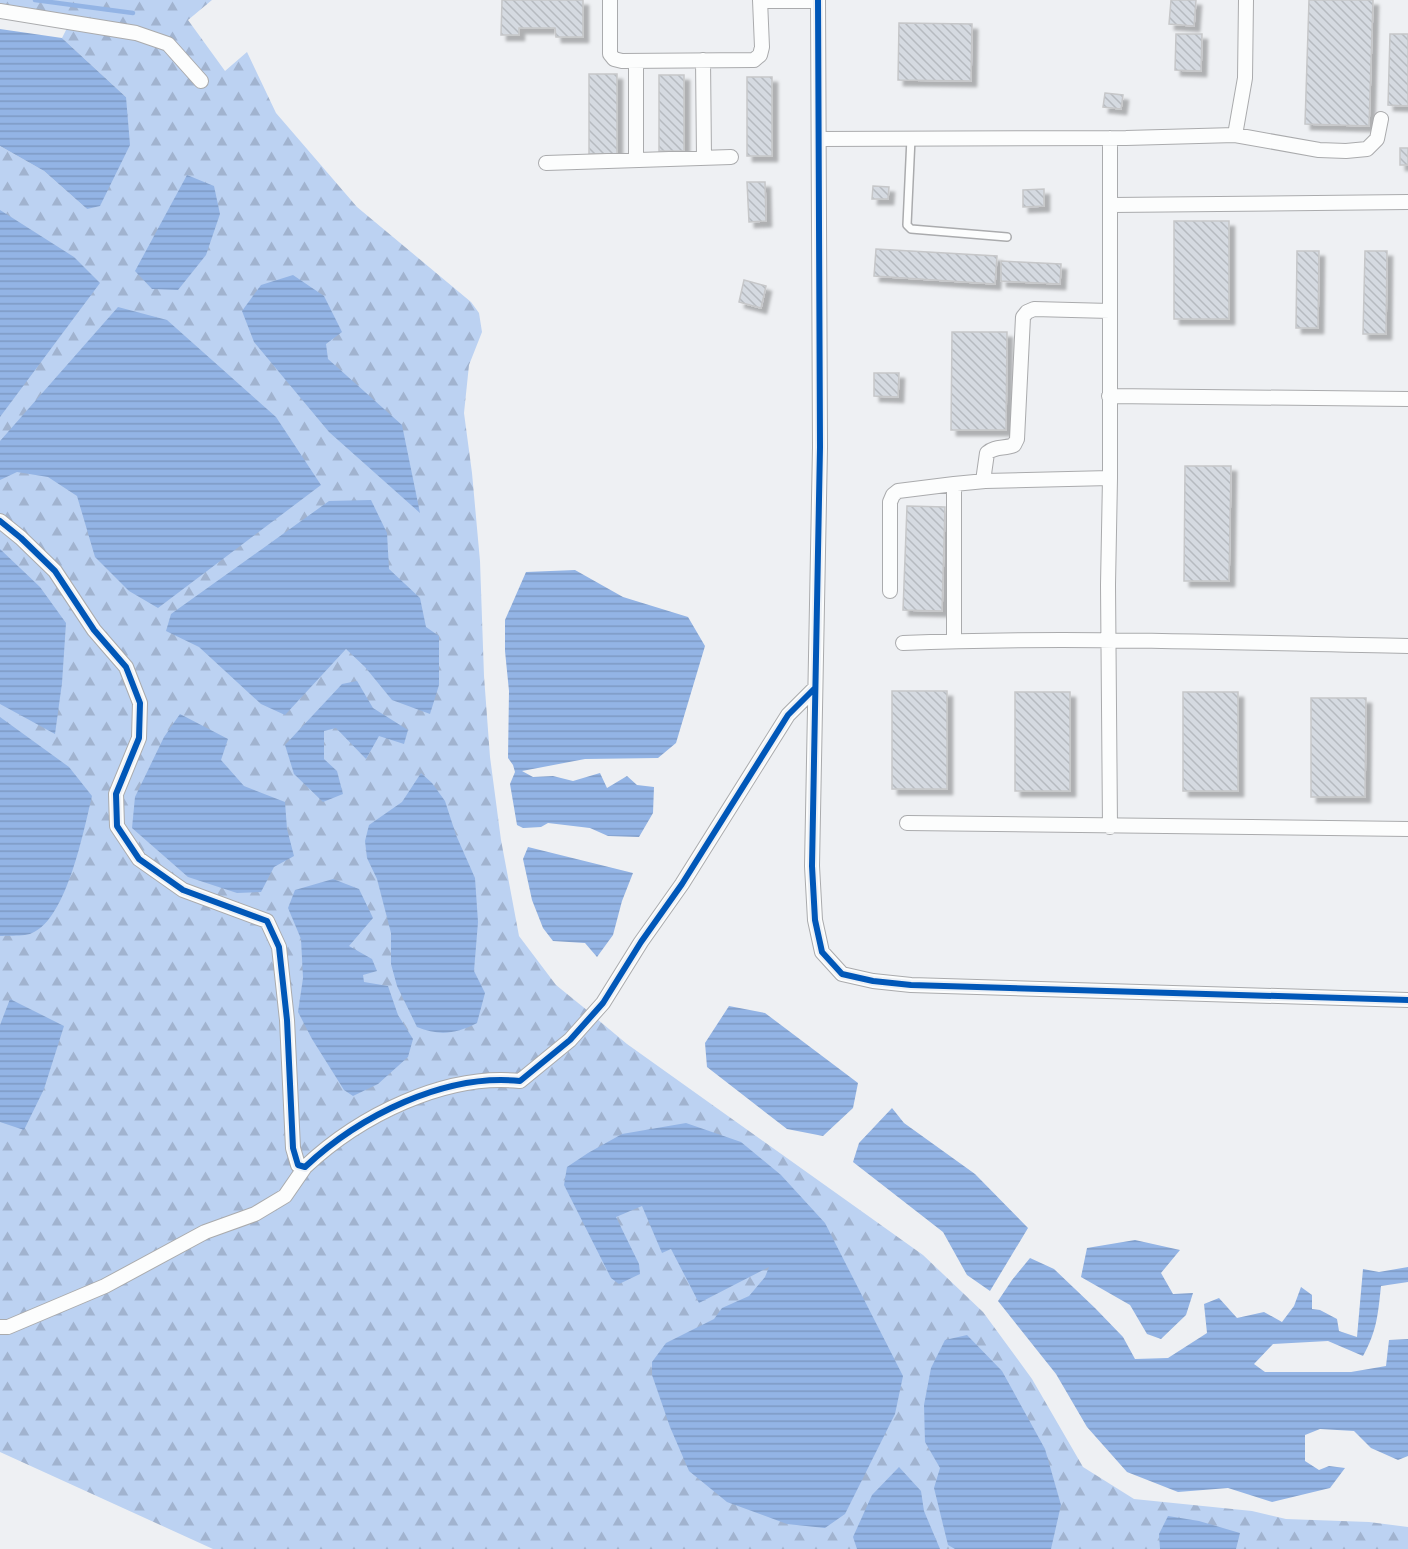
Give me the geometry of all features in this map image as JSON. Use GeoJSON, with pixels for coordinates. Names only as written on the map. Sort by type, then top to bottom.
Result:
{"type":"FeatureCollection","features":[{"type":"Feature","properties":{"kind":"street"},"geometry":{"type":"LineString","coordinates":[[610,0],[610,54],[614,59],[636,61],[754,60],[760,55],[760,0],[818,1],[820,447],[812,866],[815,920],[822,952],[842,974],[873,981],[911,985],[1408,1000]]}},
{"type":"Feature","properties":{"kind":"street"},"geometry":{"type":"LineString","coordinates":[[1235,135],[1245,78],[1246,0]]}},
{"type":"Feature","properties":{"kind":"street"},"geometry":{"type":"LineString","coordinates":[[0,11],[135,33],[168,44],[201,81]]}},
{"type":"Feature","properties":{"kind":"street"},"geometry":{"type":"LineString","coordinates":[[704,60],[704,158]]}},
{"type":"Feature","properties":{"kind":"street"},"geometry":{"type":"LineString","coordinates":[[636,61],[636,160]]}},
{"type":"Feature","properties":{"kind":"street"},"geometry":{"type":"LineString","coordinates":[[819,140],[1235,135],[1319,150],[1346,151],[1367,148],[1377,139],[1381,119]]}},
{"type":"Feature","properties":{"kind":"street"},"geometry":{"type":"LineString","coordinates":[[1110,138],[1112,205],[1108,641],[1110,827]]}},
{"type":"Feature","properties":{"kind":"street"},"geometry":{"type":"LineString","coordinates":[[546,162],[730,158]]}},
{"type":"Feature","properties":{"kind":"street"},"geometry":{"type":"LineString","coordinates":[[1112,205],[1408,202]]}},
{"type":"Feature","properties":{"kind":"street"},"geometry":{"type":"LineString","coordinates":[[983,481],[987,453],[993,448],[1008,448],[1014,445],[1017,439],[1023,318],[1027,312],[1034,309],[1110,311]]}},
{"type":"Feature","properties":{"kind":"street"},"geometry":{"type":"LineString","coordinates":[[1109,396],[1408,399]]}},
{"type":"Feature","properties":{"kind":"street"},"geometry":{"type":"LineString","coordinates":[[890,591],[890,502],[898,491],[983,481],[1110,478]]}},
{"type":"Feature","properties":{"kind":"street"},"geometry":{"type":"LineString","coordinates":[[954,484],[954,641]]}},
{"type":"Feature","properties":{"kind":"street"},"geometry":{"type":"LineString","coordinates":[[0,521],[56,571],[94,630],[126,667],[140,704],[139,738],[116,794],[117,826],[139,859],[183,890],[267,921],[279,947],[290,1061],[293,1148],[298,1165],[305,1167]]}},
{"type":"Feature","properties":{"kind":"street"},"geometry":{"type":"LineString","coordinates":[[903,643],[1108,641],[1408,646]]}},
{"type":"Feature","properties":{"kind":"street"},"geometry":{"type":"LineString","coordinates":[[0,1327],[8,1326],[105,1286],[205,1232],[255,1214],[285,1196],[305,1167],[321,1152],[352,1130],[392,1108],[434,1090],[507,1080],[520,1081],[570,1041],[603,1003],[641,942],[682,884],[788,715],[815,688]]}},
{"type":"Feature","properties":{"kind":"street"},"geometry":{"type":"LineString","coordinates":[[907,823],[1408,829]]}},
{"type":"Feature","properties":{"kind":"lane"},"geometry":{"type":"LineString","coordinates":[[911,138],[907,225],[911,229],[1007,237]]}},
{"type":"Feature","properties":{"kind":"green space"},"geometry":{"type":"Polygon","coordinates":[[[0,0],[212,0],[188,20],[225,71],[247,52],[276,113],[357,207],[471,302],[479,313],[482,332],[469,365],[464,413],[480,561],[484,676],[490,757],[501,840],[519,936],[556,985],[588,1011],[566,1036],[519,1076],[508,1074],[432,1084],[388,1104],[303,1161],[299,1147],[284,946],[272,917],[186,885],[143,855],[123,824],[121,795],[146,703],[98,626],[25,533],[0,514],[0,146],[44,171],[87,209],[126,97],[62,38],[67,28],[0,5],[0,0]]]}},
{"type":"Feature","properties":{"kind":"green space"},"geometry":{"type":"Polygon","coordinates":[[[0,528],[51,575],[122,670],[135,705],[133,736],[110,795],[135,863],[263,926],[273,949],[282,1024],[293,1169],[324,1157],[364,1130],[435,1095],[507,1085],[523,1087],[574,1045],[597,1019],[627,1044],[923,1255],[983,1312],[1032,1379],[1083,1467],[1134,1499],[1252,1511],[1286,1519],[1369,1522],[1408,1527],[1408,1549],[213,1549],[0,1452],[0,528]]]}},
{"type":"Feature","properties":{"kind":"shaded area"},"geometry":{"type":"Polygon","coordinates":[[[0,29],[62,38],[126,97],[130,145],[100,206],[87,209],[44,171],[0,146],[0,29]]]}},
{"type":"Feature","properties":{"kind":"shaded area"},"geometry":{"type":"Polygon","coordinates":[[[187,175],[214,186],[220,214],[206,255],[178,290],[152,289],[135,271],[187,175]]]}},
{"type":"Feature","properties":{"kind":"shaded area"},"geometry":{"type":"Polygon","coordinates":[[[0,210],[74,257],[100,283],[0,417],[0,210]]]}},
{"type":"Feature","properties":{"kind":"shaded area"},"geometry":{"type":"Polygon","coordinates":[[[293,275],[324,296],[342,332],[326,344],[328,359],[402,425],[420,513],[329,432],[254,342],[242,311],[261,285],[293,275]]]}},
{"type":"Feature","properties":{"kind":"shaded area"},"geometry":{"type":"Polygon","coordinates":[[[118,307],[167,320],[276,417],[321,485],[158,608],[129,591],[95,557],[77,496],[48,477],[17,472],[0,480],[0,441],[118,307]]]}},
{"type":"Feature","properties":{"kind":"shaded area"},"geometry":{"type":"Polygon","coordinates":[[[371,500],[387,533],[389,569],[420,598],[426,627],[439,636],[439,685],[430,714],[392,700],[365,667],[346,649],[285,715],[261,704],[199,647],[166,631],[171,614],[329,501],[371,500]]]}},
{"type":"Feature","properties":{"kind":"shaded area"},"geometry":{"type":"Polygon","coordinates":[[[0,549],[40,587],[66,623],[62,683],[55,734],[0,704],[0,549]]]}},
{"type":"Feature","properties":{"kind":"shaded area"},"geometry":{"type":"Polygon","coordinates":[[[575,570],[623,597],[688,617],[705,646],[676,743],[658,758],[585,759],[522,771],[533,777],[553,776],[573,781],[600,773],[607,788],[627,776],[637,785],[654,787],[653,813],[639,837],[608,836],[590,828],[548,823],[541,827],[523,828],[517,825],[510,784],[515,772],[508,758],[509,691],[505,620],[526,572],[575,570]]]}},
{"type":"Feature","properties":{"kind":"shaded area"},"geometry":{"type":"Polygon","coordinates":[[[357,681],[373,708],[408,730],[404,744],[379,736],[366,759],[336,728],[324,731],[324,759],[337,771],[343,794],[323,802],[294,774],[285,745],[342,684],[357,681]]]}},
{"type":"Feature","properties":{"kind":"shaded area"},"geometry":{"type":"Polygon","coordinates":[[[180,714],[228,739],[221,760],[244,786],[285,802],[287,829],[294,856],[274,867],[261,892],[237,893],[188,877],[132,828],[135,797],[164,737],[180,714]]]}},
{"type":"Feature","properties":{"kind":"shaded area"},"geometry":{"type":"Polygon","coordinates":[[[0,717],[69,767],[92,796],[79,850],[64,892],[55,910],[44,924],[25,935],[0,936],[0,717]]]}},
{"type":"Feature","properties":{"kind":"shaded area"},"geometry":{"type":"Polygon","coordinates":[[[421,773],[432,783],[445,801],[456,835],[475,878],[478,922],[474,971],[485,993],[477,1023],[462,1030],[440,1033],[417,1027],[397,986],[391,964],[391,933],[377,879],[367,858],[365,841],[369,825],[402,802],[421,773]]]}},
{"type":"Feature","properties":{"kind":"shaded area"},"geometry":{"type":"Polygon","coordinates":[[[528,847],[633,873],[622,901],[613,935],[597,957],[585,943],[553,941],[543,928],[532,900],[523,859],[528,847]]]}},
{"type":"Feature","properties":{"kind":"shaded area"},"geometry":{"type":"Polygon","coordinates":[[[333,879],[359,889],[373,918],[349,946],[372,959],[377,971],[363,975],[364,982],[388,986],[398,1015],[413,1039],[408,1057],[378,1084],[353,1096],[344,1090],[298,1012],[303,978],[301,939],[288,908],[295,890],[333,879]]]}},
{"type":"Feature","properties":{"kind":"shaded area"},"geometry":{"type":"Polygon","coordinates":[[[10,999],[64,1026],[44,1089],[24,1130],[0,1122],[0,1025],[10,999]]]}},
{"type":"Feature","properties":{"kind":"shaded area"},"geometry":{"type":"Polygon","coordinates":[[[729,1006],[765,1013],[858,1083],[853,1108],[823,1136],[787,1129],[707,1067],[705,1043],[729,1006]]]}},
{"type":"Feature","properties":{"kind":"shaded area"},"geometry":{"type":"Polygon","coordinates":[[[892,1108],[904,1123],[975,1174],[1028,1228],[990,1291],[967,1275],[943,1232],[853,1162],[859,1143],[892,1108]]]}},
{"type":"Feature","properties":{"kind":"shaded area"},"geometry":{"type":"Polygon","coordinates":[[[686,1123],[741,1142],[781,1175],[825,1223],[903,1376],[895,1414],[845,1514],[825,1528],[787,1524],[727,1502],[689,1471],[670,1427],[652,1375],[652,1362],[666,1343],[714,1319],[722,1308],[749,1296],[765,1277],[769,1267],[699,1303],[671,1249],[662,1253],[642,1206],[616,1217],[639,1264],[640,1274],[619,1284],[611,1278],[564,1185],[567,1167],[622,1134],[686,1123]]]}},
{"type":"Feature","properties":{"kind":"shaded area"},"geometry":{"type":"Polygon","coordinates":[[[1135,1240],[1180,1250],[1161,1273],[1173,1294],[1193,1293],[1186,1315],[1161,1339],[1147,1334],[1130,1305],[1081,1277],[1087,1248],[1135,1240]]]}},
{"type":"Feature","properties":{"kind":"shaded area"},"geometry":{"type":"Polygon","coordinates":[[[1030,1258],[1054,1269],[1095,1308],[1123,1337],[1135,1359],[1168,1358],[1207,1333],[1204,1304],[1219,1298],[1237,1318],[1264,1312],[1282,1322],[1294,1306],[1301,1287],[1312,1295],[1312,1309],[1320,1310],[1337,1319],[1339,1331],[1357,1337],[1363,1269],[1379,1272],[1408,1267],[1408,1282],[1381,1286],[1374,1330],[1363,1356],[1328,1341],[1273,1344],[1254,1364],[1265,1372],[1351,1372],[1386,1366],[1389,1340],[1408,1339],[1408,1456],[1398,1460],[1371,1448],[1354,1431],[1320,1429],[1305,1435],[1305,1461],[1319,1470],[1329,1466],[1345,1468],[1330,1488],[1272,1502],[1228,1488],[1178,1492],[1127,1472],[1087,1427],[1056,1374],[998,1301],[1030,1258]]]}},
{"type":"Feature","properties":{"kind":"shaded area"},"geometry":{"type":"Polygon","coordinates":[[[967,1335],[1002,1371],[1045,1449],[1061,1505],[1051,1549],[955,1549],[948,1545],[934,1488],[940,1468],[925,1442],[924,1405],[931,1368],[945,1340],[967,1335]]]}},
{"type":"Feature","properties":{"kind":"shaded area"},"geometry":{"type":"Polygon","coordinates":[[[899,1467],[921,1491],[924,1511],[940,1549],[857,1549],[853,1537],[872,1495],[899,1467]]]}},
{"type":"Feature","properties":{"kind":"shaded area"},"geometry":{"type":"Polygon","coordinates":[[[1168,1516],[1199,1521],[1240,1533],[1236,1549],[1160,1549],[1159,1534],[1168,1516]]]}},
{"type":"Feature","properties":{"kind":"building"},"geometry":{"type":"Polygon","coordinates":[[[502,0],[583,0],[583,37],[556,37],[555,28],[519,28],[519,35],[501,35],[502,0]]]}},
{"type":"Feature","properties":{"kind":"building"},"geometry":{"type":"Polygon","coordinates":[[[1171,0],[1196,0],[1194,26],[1169,24],[1171,0]]]}},
{"type":"Feature","properties":{"kind":"building"},"geometry":{"type":"Polygon","coordinates":[[[1309,0],[1373,0],[1369,126],[1305,124],[1309,0]]]}},
{"type":"Feature","properties":{"kind":"building"},"geometry":{"type":"Polygon","coordinates":[[[899,23],[972,24],[971,81],[898,80],[899,23]]]}},
{"type":"Feature","properties":{"kind":"building"},"geometry":{"type":"Polygon","coordinates":[[[1176,34],[1202,34],[1201,71],[1175,70],[1176,34]]]}},
{"type":"Feature","properties":{"kind":"building"},"geometry":{"type":"Polygon","coordinates":[[[1390,34],[1408,34],[1408,106],[1388,105],[1390,34]]]}},
{"type":"Feature","properties":{"kind":"building"},"geometry":{"type":"Polygon","coordinates":[[[589,74],[617,74],[617,154],[589,154],[589,74]]]}},
{"type":"Feature","properties":{"kind":"building"},"geometry":{"type":"Polygon","coordinates":[[[659,75],[684,75],[684,151],[659,151],[659,75]]]}},
{"type":"Feature","properties":{"kind":"building"},"geometry":{"type":"Polygon","coordinates":[[[747,77],[772,77],[772,156],[747,156],[747,77]]]}},
{"type":"Feature","properties":{"kind":"building"},"geometry":{"type":"Polygon","coordinates":[[[1105,93],[1123,95],[1121,109],[1103,107],[1105,93]]]}},
{"type":"Feature","properties":{"kind":"building"},"geometry":{"type":"Polygon","coordinates":[[[1400,148],[1408,148],[1408,165],[1400,165],[1400,148]]]}},
{"type":"Feature","properties":{"kind":"building"},"geometry":{"type":"Polygon","coordinates":[[[747,182],[765,182],[766,221],[749,222],[747,182]]]}},
{"type":"Feature","properties":{"kind":"building"},"geometry":{"type":"Polygon","coordinates":[[[873,186],[889,187],[888,199],[872,199],[873,186]]]}},
{"type":"Feature","properties":{"kind":"building"},"geometry":{"type":"Polygon","coordinates":[[[1044,189],[1044,206],[1023,207],[1023,190],[1044,189]]]}},
{"type":"Feature","properties":{"kind":"building"},"geometry":{"type":"Polygon","coordinates":[[[1174,221],[1229,221],[1229,319],[1174,319],[1174,221]]]}},
{"type":"Feature","properties":{"kind":"building"},"geometry":{"type":"Polygon","coordinates":[[[876,249],[997,256],[995,284],[874,276],[876,249]]]}},
{"type":"Feature","properties":{"kind":"building"},"geometry":{"type":"Polygon","coordinates":[[[1297,251],[1319,251],[1318,328],[1296,328],[1297,251]]]}},
{"type":"Feature","properties":{"kind":"building"},"geometry":{"type":"Polygon","coordinates":[[[1365,251],[1387,251],[1386,334],[1363,334],[1365,251]]]}},
{"type":"Feature","properties":{"kind":"building"},"geometry":{"type":"Polygon","coordinates":[[[1001,261],[1061,264],[1060,284],[1001,281],[1001,261]]]}},
{"type":"Feature","properties":{"kind":"building"},"geometry":{"type":"Polygon","coordinates":[[[744,280],[766,286],[761,308],[739,302],[744,280]]]}},
{"type":"Feature","properties":{"kind":"building"},"geometry":{"type":"Polygon","coordinates":[[[952,332],[1007,332],[1006,430],[951,430],[952,332]]]}},
{"type":"Feature","properties":{"kind":"building"},"geometry":{"type":"Polygon","coordinates":[[[874,373],[899,373],[898,397],[874,396],[874,373]]]}},
{"type":"Feature","properties":{"kind":"building"},"geometry":{"type":"Polygon","coordinates":[[[1185,466],[1231,466],[1229,581],[1184,581],[1185,466]]]}},
{"type":"Feature","properties":{"kind":"building"},"geometry":{"type":"Polygon","coordinates":[[[907,506],[945,507],[942,611],[903,610],[907,506]]]}},
{"type":"Feature","properties":{"kind":"building"},"geometry":{"type":"Polygon","coordinates":[[[892,691],[947,691],[947,789],[892,789],[892,691]]]}},
{"type":"Feature","properties":{"kind":"building"},"geometry":{"type":"Polygon","coordinates":[[[1015,692],[1070,692],[1070,791],[1015,791],[1015,692]]]}},
{"type":"Feature","properties":{"kind":"building"},"geometry":{"type":"Polygon","coordinates":[[[1183,692],[1238,692],[1238,791],[1183,791],[1183,692]]]}},
{"type":"Feature","properties":{"kind":"building"},"geometry":{"type":"Polygon","coordinates":[[[1311,698],[1366,698],[1365,797],[1311,797],[1311,698]]]}},
{"type":"Feature","properties":{"kind":"waterway"},"geometry":{"type":"LineString","coordinates":[[35,0],[133,13]]}},
{"type":"Feature","properties":{"kind":"cycle path"},"geometry":{"type":"LineString","coordinates":[[818,0],[820,447],[812,866],[815,920],[822,952],[842,974],[873,981],[911,985],[1408,1000]]}},
{"type":"Feature","properties":{"kind":"cycle path"},"geometry":{"type":"LineString","coordinates":[[0,521],[55,571],[94,630],[126,667],[140,703],[139,738],[116,794],[117,826],[139,859],[183,890],[267,921],[279,947],[287,1020],[293,1148],[298,1165],[305,1167],[327,1148],[377,1115],[433,1091],[462,1084],[491,1080],[520,1081],[570,1040],[603,1003],[641,942],[682,884],[788,715],[815,688]]}}]}
